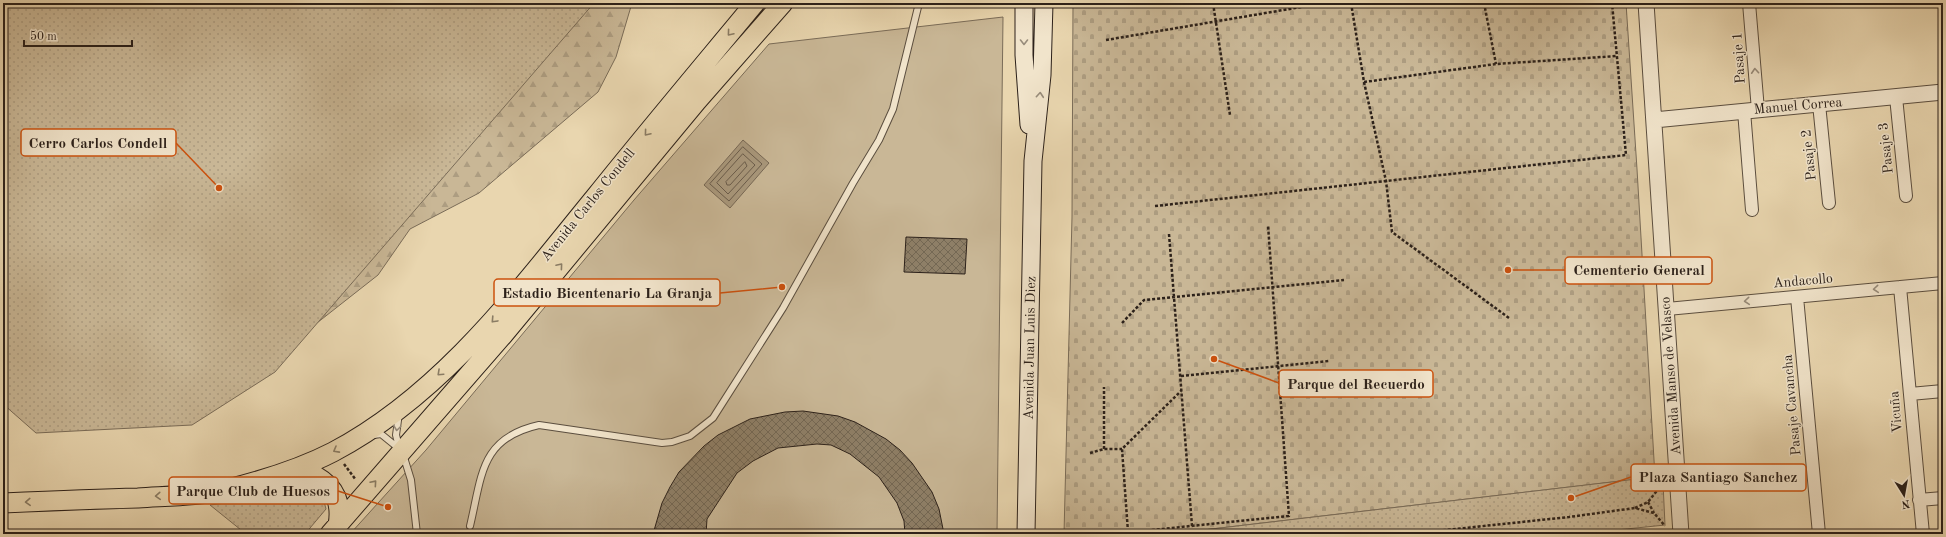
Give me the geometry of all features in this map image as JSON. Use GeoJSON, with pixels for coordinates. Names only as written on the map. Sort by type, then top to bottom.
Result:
{"type":"FeatureCollection","features":[{"type":"Feature","properties":{"kind":"main road","name":"Avenida Carlos Condell"},"geometry":{"type":"LineString","coordinates":[[3,504],[148,497],[225,490],[297,468],[331,453],[361,436],[400,408],[434,379],[504,309],[755,3]]}},
{"type":"Feature","properties":{"kind":"main road","name":"Avenida Carlos Condell"},"geometry":{"type":"LineString","coordinates":[[334,530],[400,449],[463,382],[697,101],[783,3]]}},
{"type":"Feature","properties":{"kind":"main road","name":"Avenida Juan Luis Diez"},"geometry":{"type":"LineString","coordinates":[[1024,3],[1026,83],[1033,162]]}},
{"type":"Feature","properties":{"kind":"main road","name":"Avenida Juan Luis Diez"},"geometry":{"type":"LineString","coordinates":[[1026,534],[1033,162],[1042,75],[1044,3]]}},
{"type":"Feature","properties":{"kind":"main road"},"geometry":{"type":"LineString","coordinates":[[297,468],[315,474],[333,491],[340,511],[334,530]]}},
{"type":"Feature","properties":{"kind":"street","name":"Avenida Manso de Velasco"},"geometry":{"type":"LineString","coordinates":[[1646,3],[1681,534]]}},
{"type":"Feature","properties":{"kind":"street","name":"Pasaje 1"},"geometry":{"type":"LineString","coordinates":[[1749,3],[1752,210]]}},
{"type":"Feature","properties":{"kind":"street","name":"Manuel Correa"},"geometry":{"type":"LineString","coordinates":[[1654,120],[1943,92]]}},
{"type":"Feature","properties":{"kind":"street","name":"Pasaje 3"},"geometry":{"type":"LineString","coordinates":[[1896,97],[1906,196]]}},
{"type":"Feature","properties":{"kind":"street","name":"Pasaje 2"},"geometry":{"type":"LineString","coordinates":[[1819,104],[1829,203]]}},
{"type":"Feature","properties":{"kind":"street","name":"Andacollo"},"geometry":{"type":"LineString","coordinates":[[1667,309],[1943,283]]}},
{"type":"Feature","properties":{"kind":"street","name":"Vicuña"},"geometry":{"type":"LineString","coordinates":[[1900,287],[1923,534]]}},
{"type":"Feature","properties":{"kind":"street","name":"Pasaje Cavancha"},"geometry":{"type":"LineString","coordinates":[[1797,297],[1819,534]]}},
{"type":"Feature","properties":{"kind":"street"},"geometry":{"type":"LineString","coordinates":[[1910,394],[1943,391]]}},
{"type":"Feature","properties":{"kind":"street"},"geometry":{"type":"LineString","coordinates":[[1919,500],[1943,498]]}},
{"type":"Feature","properties":{"kind":"lane"},"geometry":{"type":"LineString","coordinates":[[470,526],[487,458],[502,441],[520,430],[539,425],[662,443],[690,436],[713,418],[782,308],[879,140],[893,109],[919,3]]}},
{"type":"Feature","properties":{"kind":"lane"},"geometry":{"type":"LineString","coordinates":[[400,408],[396,435],[411,480],[417,534]]}},
{"type":"Feature","properties":{"kind":"lane"},"geometry":{"type":"LineString","coordinates":[[361,436],[381,434],[400,449]]}},
{"type":"Feature","properties":{"kind":"path"},"geometry":{"type":"LineString","coordinates":[[1213,3],[1217,21],[1230,114]]}},
{"type":"Feature","properties":{"kind":"path"},"geometry":{"type":"LineString","coordinates":[[1106,40],[1325,3]]}},
{"type":"Feature","properties":{"kind":"path"},"geometry":{"type":"LineString","coordinates":[[1351,3],[1364,82],[1386,181],[1392,232],[1509,318]]}},
{"type":"Feature","properties":{"kind":"path"},"geometry":{"type":"LineString","coordinates":[[1484,3],[1496,64]]}},
{"type":"Feature","properties":{"kind":"path"},"geometry":{"type":"LineString","coordinates":[[1155,206],[1626,155],[1612,3]]}},
{"type":"Feature","properties":{"kind":"path"},"geometry":{"type":"LineString","coordinates":[[1364,82],[1496,64],[1617,56]]}},
{"type":"Feature","properties":{"kind":"path"},"geometry":{"type":"LineString","coordinates":[[1112,534],[1289,516],[1268,225]]}},
{"type":"Feature","properties":{"kind":"path"},"geometry":{"type":"LineString","coordinates":[[1169,234],[1192,526]]}},
{"type":"Feature","properties":{"kind":"path"},"geometry":{"type":"LineString","coordinates":[[1122,323],[1144,300],[1344,280]]}},
{"type":"Feature","properties":{"kind":"path"},"geometry":{"type":"LineString","coordinates":[[1180,376],[1329,360]]}},
{"type":"Feature","properties":{"kind":"path"},"geometry":{"type":"LineString","coordinates":[[1104,387],[1104,449]]}},
{"type":"Feature","properties":{"kind":"path"},"geometry":{"type":"LineString","coordinates":[[1090,453],[1104,449],[1122,449],[1182,391]]}},
{"type":"Feature","properties":{"kind":"path"},"geometry":{"type":"LineString","coordinates":[[1122,449],[1128,532]]}},
{"type":"Feature","properties":{"kind":"path"},"geometry":{"type":"LineString","coordinates":[[1408,534],[1568,517],[1635,508],[1648,502],[1663,483],[1677,471]]}},
{"type":"Feature","properties":{"kind":"path"},"geometry":{"type":"LineString","coordinates":[[1648,502],[1654,513],[1665,525],[1665,529]]}},
{"type":"Feature","properties":{"kind":"path"},"geometry":{"type":"LineString","coordinates":[[1635,508],[1654,513]]}},
{"type":"Feature","properties":{"kind":"green space"},"geometry":{"type":"Polygon","coordinates":[[[3,3],[594,3],[275,372],[192,425],[36,433],[3,404],[3,3]]]}},
{"type":"Feature","properties":{"kind":"green space"},"geometry":{"type":"Polygon","coordinates":[[[524,3],[632,3],[616,57],[598,92],[479,193],[410,229],[378,275],[266,363],[524,3]]]}},
{"type":"Feature","properties":{"kind":"green space"},"geometry":{"type":"Polygon","coordinates":[[[1073,3],[1626,3],[1655,477],[1169,534],[1064,534],[1072,217],[1073,3]]]}},
{"type":"Feature","properties":{"kind":"green space"},"geometry":{"type":"Polygon","coordinates":[[[1003,17],[997,534],[350,534],[426,450],[634,200],[769,44],[1003,17]]]}},
{"type":"Feature","properties":{"kind":"green space"},"geometry":{"type":"Polygon","coordinates":[[[1654,477],[1663,483],[1665,525],[1578,534],[1169,534],[1654,477]]]}},
{"type":"Feature","properties":{"kind":"green space"},"geometry":{"type":"Polygon","coordinates":[[[301,486],[321,490],[326,509],[305,534],[246,534],[210,505],[241,501],[301,486]]]}},
{"type":"Feature","properties":{"kind":"water"},"geometry":{"type":"Polygon","coordinates":[[[743,140],[769,163],[730,208],[704,185],[743,140]]]}},
{"type":"Feature","properties":{"kind":"building"},"geometry":{"type":"Polygon","coordinates":[[[906,237],[967,239],[965,274],[904,272],[906,237]]]}},
{"type":"Feature","properties":{"kind":"building"},"geometry":{"type":"Polygon","coordinates":[[[803,411],[838,416],[855,422],[886,439],[900,450],[912,463],[932,492],[939,509],[944,534],[905,534],[904,521],[897,503],[879,477],[850,454],[831,445],[817,444],[778,448],[753,461],[737,473],[707,519],[706,534],[653,534],[662,503],[670,487],[679,472],[704,446],[718,435],[750,419],[785,412],[803,411]]]}},
{"type":"Feature","properties":{"kind":"place","name":"Cerro Carlos Condell"},"geometry":{"type":"Point","coordinates":[219,188]}},
{"type":"Feature","properties":{"kind":"place","name":"Cementerio General"},"geometry":{"type":"Point","coordinates":[1508,270]}},
{"type":"Feature","properties":{"kind":"place","name":"Estadio Bicentenario La Granja"},"geometry":{"type":"Point","coordinates":[782,287]}},
{"type":"Feature","properties":{"kind":"place","name":"Parque del Recuerdo"},"geometry":{"type":"Point","coordinates":[1214,359]}},
{"type":"Feature","properties":{"kind":"place","name":"Plaza Santiago Sanchez"},"geometry":{"type":"Point","coordinates":[1571,498]}},
{"type":"Feature","properties":{"kind":"place","name":"Parque Club de Huesos"},"geometry":{"type":"Point","coordinates":[388,507]}}]}
